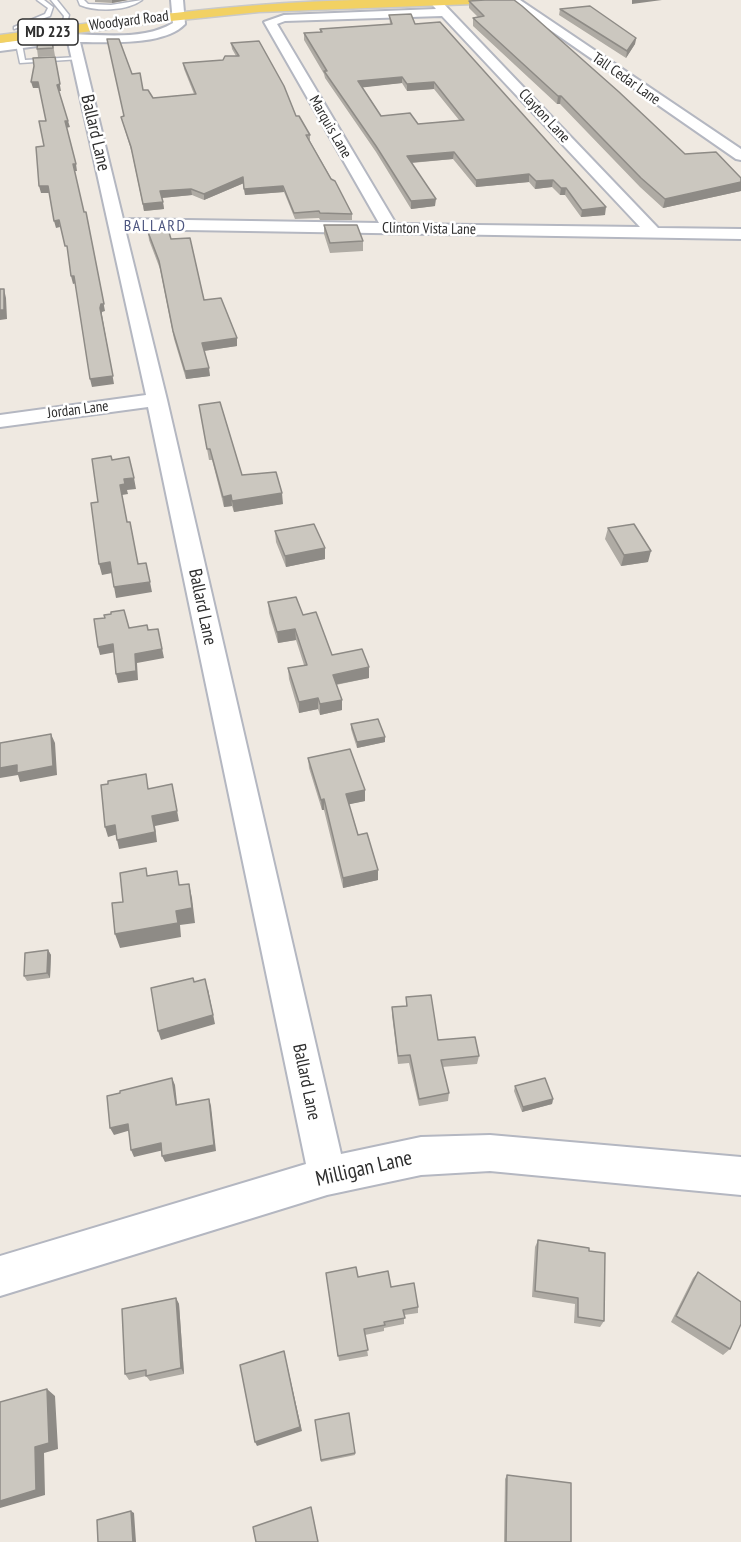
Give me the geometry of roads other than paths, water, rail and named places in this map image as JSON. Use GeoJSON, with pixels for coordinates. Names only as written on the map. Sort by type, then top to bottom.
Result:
{"type":"FeatureCollection","features":[{"type":"Feature","properties":{"kind":"main road","name":"Woodyard Road"},"geometry":{"type":"LineString","coordinates":[[0,39],[178,7],[278,0]]}},
{"type":"Feature","properties":{"kind":"main road","name":"Woodyard Road"},"geometry":{"type":"LineString","coordinates":[[0,31],[16,28],[72,40],[178,7],[439,5],[473,0]]}},
{"type":"Feature","properties":{"kind":"main road"},"geometry":{"type":"LineString","coordinates":[[0,39],[46,31],[72,40]]}},
{"type":"Feature","properties":{"kind":"street","name":"Tall Cedar Lane"},"geometry":{"type":"LineString","coordinates":[[513,0],[741,155]]}},
{"type":"Feature","properties":{"kind":"street","name":"Marquis Lane"},"geometry":{"type":"LineString","coordinates":[[390,228],[270,25],[273,20],[285,18],[439,5]]}},
{"type":"Feature","properties":{"kind":"street","name":"Clayton Lane"},"geometry":{"type":"LineString","coordinates":[[439,5],[653,232]]}},
{"type":"Feature","properties":{"kind":"street"},"geometry":{"type":"LineString","coordinates":[[0,47],[155,35],[179,24],[178,7]]}},
{"type":"Feature","properties":{"kind":"street","name":"Ballard Lane"},"geometry":{"type":"LineString","coordinates":[[72,40],[157,400],[327,1176]]}},
{"type":"Feature","properties":{"kind":"street","name":"Clinton Vista Lane"},"geometry":{"type":"LineString","coordinates":[[117,224],[741,234]]}},
{"type":"Feature","properties":{"kind":"street","name":"Jordan Lane"},"geometry":{"type":"LineString","coordinates":[[0,421],[157,400]]}},
{"type":"Feature","properties":{"kind":"street","name":"Milligan Lane"},"geometry":{"type":"LineString","coordinates":[[0,1276],[327,1176],[421,1156],[490,1152],[741,1176]]}},
{"type":"Feature","properties":{"kind":"lane"},"geometry":{"type":"LineString","coordinates":[[16,28],[48,15],[51,8],[40,0]]}},
{"type":"Feature","properties":{"kind":"lane"},"geometry":{"type":"LineString","coordinates":[[56,2],[80,0],[89,8],[127,4],[139,0]]}},
{"type":"Feature","properties":{"kind":"lane"},"geometry":{"type":"LineString","coordinates":[[19,44],[22,62],[72,40],[67,16],[56,2]]}},
{"type":"Feature","properties":{"kind":"district","name":"BALLARD"},"geometry":{"type":"Point","coordinates":[155,226]}}]}
